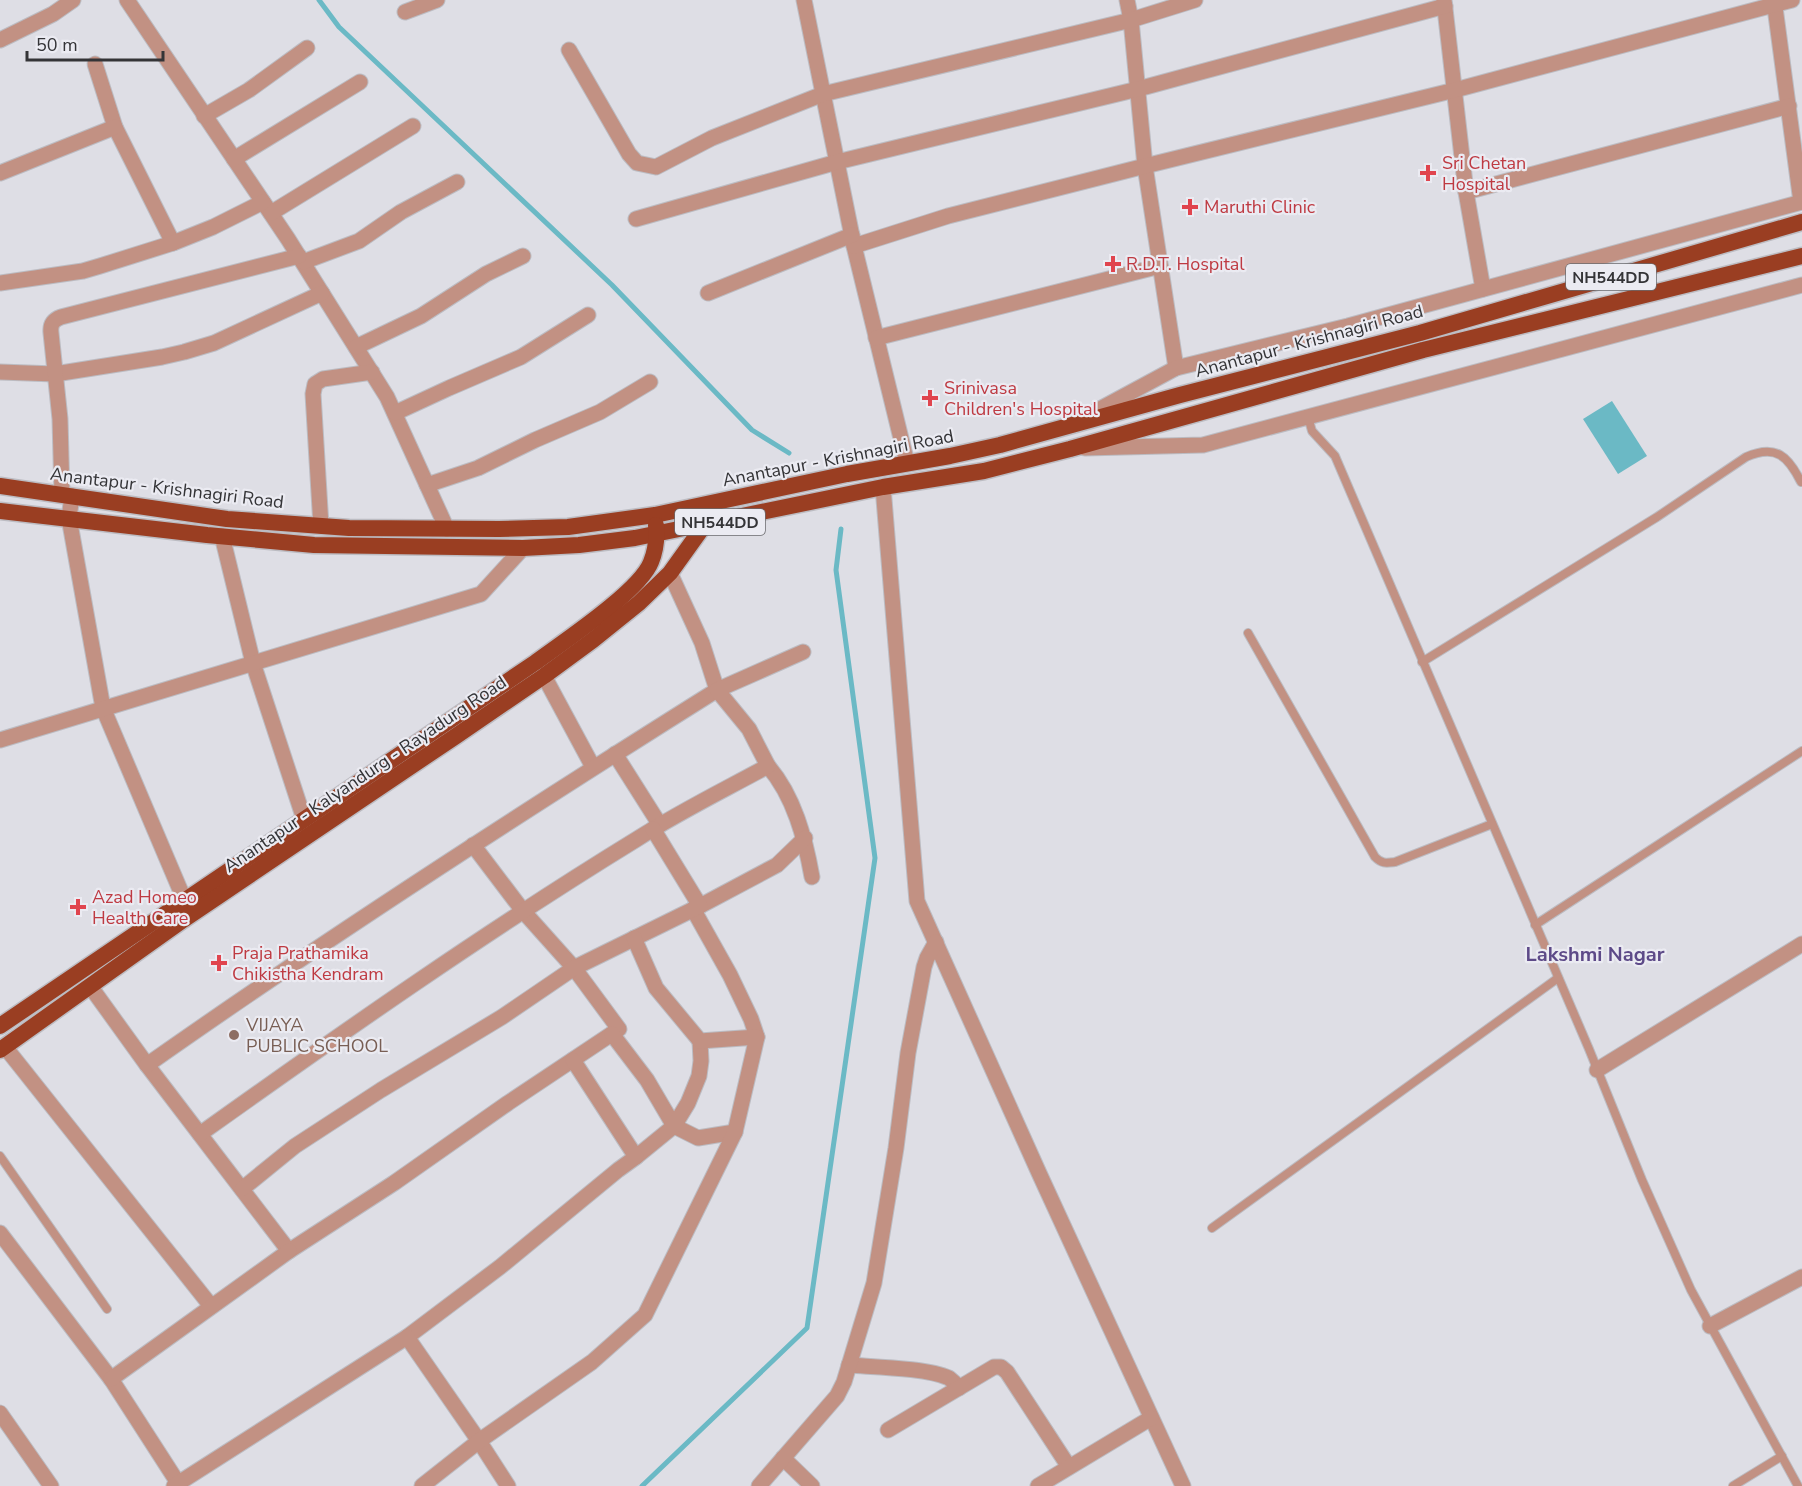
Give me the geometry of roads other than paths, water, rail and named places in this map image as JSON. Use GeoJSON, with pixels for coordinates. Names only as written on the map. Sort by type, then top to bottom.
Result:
{"type":"FeatureCollection","features":[{"type":"Feature","properties":{"kind":"highway","name":"Anantapur - Krishnagiri Road"},"geometry":{"type":"LineString","coordinates":[[0,486],[227,519],[349,528],[568,527],[655,515],[847,474],[1000,445],[1180,394],[1420,333],[1802,222]]}},
{"type":"Feature","properties":{"kind":"highway","name":"Anantapur - Krishnagiri Road"},"geometry":{"type":"LineString","coordinates":[[0,511],[314,545],[523,548],[579,545],[657,534],[883,487],[984,471],[1423,350],[1802,256]]}},
{"type":"Feature","properties":{"kind":"highway","name":"Anantapur - Kalyandurg - Rayadurg Road"},"geometry":{"type":"LineString","coordinates":[[2,1048],[183,920],[543,676],[621,618],[670,573],[723,500]]}},
{"type":"Feature","properties":{"kind":"highway","name":"Anantapur - Kalyandurg - Rayadurg Road"},"geometry":{"type":"LineString","coordinates":[[0,1026],[536,662],[633,587],[651,563],[657,534],[655,515]]}},
{"type":"Feature","properties":{"kind":"street"},"geometry":{"type":"LineString","coordinates":[[0,40],[53,14],[73,0]]}},
{"type":"Feature","properties":{"kind":"street"},"geometry":{"type":"LineString","coordinates":[[127,0],[301,259],[372,372],[395,413],[447,529]]}},
{"type":"Feature","properties":{"kind":"street"},"geometry":{"type":"LineString","coordinates":[[405,12],[436,0]]}},
{"type":"Feature","properties":{"kind":"street"},"geometry":{"type":"LineString","coordinates":[[804,0],[853,241],[907,464]]}},
{"type":"Feature","properties":{"kind":"street"},"geometry":{"type":"LineString","coordinates":[[1127,0],[1131,20],[1145,166],[1176,368]]}},
{"type":"Feature","properties":{"kind":"street"},"geometry":{"type":"LineString","coordinates":[[569,50],[630,154],[637,163],[657,167],[712,138],[823,94],[1131,20],[1196,0]]}},
{"type":"Feature","properties":{"kind":"street"},"geometry":{"type":"LineString","coordinates":[[708,292],[853,241],[1455,90],[1774,2],[1792,0]]}},
{"type":"Feature","properties":{"kind":"street"},"geometry":{"type":"LineString","coordinates":[[1067,427],[1176,368],[1348,326],[1801,202],[1774,2]]}},
{"type":"Feature","properties":{"kind":"street"},"geometry":{"type":"LineString","coordinates":[[636,219],[837,162],[1138,89],[1444,3],[1466,192],[1483,289]]}},
{"type":"Feature","properties":{"kind":"street"},"geometry":{"type":"LineString","coordinates":[[204,116],[249,90],[307,48]]}},
{"type":"Feature","properties":{"kind":"street"},"geometry":{"type":"LineString","coordinates":[[95,64],[115,127],[173,243]]}},
{"type":"Feature","properties":{"kind":"street"},"geometry":{"type":"LineString","coordinates":[[234,159],[360,82]]}},
{"type":"Feature","properties":{"kind":"street"},"geometry":{"type":"LineString","coordinates":[[1466,192],[1789,106]]}},
{"type":"Feature","properties":{"kind":"street"},"geometry":{"type":"LineString","coordinates":[[0,283],[83,271],[173,243],[267,208],[413,126]]}},
{"type":"Feature","properties":{"kind":"street"},"geometry":{"type":"LineString","coordinates":[[0,173],[115,127]]}},
{"type":"Feature","properties":{"kind":"street"},"geometry":{"type":"LineString","coordinates":[[184,899],[103,708],[69,518],[50,327],[57,318],[301,259],[359,241],[401,212],[458,182]]}},
{"type":"Feature","properties":{"kind":"street"},"geometry":{"type":"LineString","coordinates":[[356,346],[422,316],[486,274],[523,256]]}},
{"type":"Feature","properties":{"kind":"street"},"geometry":{"type":"LineString","coordinates":[[876,338],[1160,266]]}},
{"type":"Feature","properties":{"kind":"street"},"geometry":{"type":"LineString","coordinates":[[1070,448],[1203,446],[1802,285]]}},
{"type":"Feature","properties":{"kind":"street"},"geometry":{"type":"LineString","coordinates":[[0,372],[55,374],[184,352],[214,343],[322,293]]}},
{"type":"Feature","properties":{"kind":"street"},"geometry":{"type":"LineString","coordinates":[[395,413],[521,357],[588,315]]}},
{"type":"Feature","properties":{"kind":"street"},"geometry":{"type":"LineString","coordinates":[[321,526],[314,386],[316,381],[323,379],[372,372]]}},
{"type":"Feature","properties":{"kind":"street"},"geometry":{"type":"LineString","coordinates":[[427,486],[478,468],[600,412],[650,382]]}},
{"type":"Feature","properties":{"kind":"street"},"geometry":{"type":"LineString","coordinates":[[883,487],[917,901],[1183,1486]]}},
{"type":"Feature","properties":{"kind":"street"},"geometry":{"type":"LineString","coordinates":[[222,536],[253,663],[303,819]]}},
{"type":"Feature","properties":{"kind":"street"},"geometry":{"type":"LineString","coordinates":[[0,740],[481,594],[523,548]]}},
{"type":"Feature","properties":{"kind":"street"},"geometry":{"type":"LineString","coordinates":[[670,573],[702,644],[717,690],[749,729],[792,806],[805,838],[812,877]]}},
{"type":"Feature","properties":{"kind":"street"},"geometry":{"type":"LineString","coordinates":[[147,1065],[255,990],[593,767],[717,690],[803,652]]}},
{"type":"Feature","properties":{"kind":"street"},"geometry":{"type":"LineString","coordinates":[[543,676],[593,767]]}},
{"type":"Feature","properties":{"kind":"street"},"geometry":{"type":"LineString","coordinates":[[422,1486],[479,1441],[592,1362],[645,1315],[735,1132],[757,1037],[751,1018],[657,827],[615,754]]}},
{"type":"Feature","properties":{"kind":"street"},"geometry":{"type":"LineString","coordinates":[[200,1134],[337,1036],[523,911],[657,827],[768,766]]}},
{"type":"Feature","properties":{"kind":"street"},"geometry":{"type":"LineString","coordinates":[[242,1189],[295,1146],[381,1090],[502,1017],[574,968],[777,865],[805,838]]}},
{"type":"Feature","properties":{"kind":"street"},"geometry":{"type":"LineString","coordinates":[[111,1379],[289,1251],[394,1183],[619,1029],[574,968],[523,911],[474,845]]}},
{"type":"Feature","properties":{"kind":"street"},"geometry":{"type":"LineString","coordinates":[[0,1233],[111,1379],[177,1485],[406,1337],[500,1267],[674,1126],[688,1103],[699,1077],[700,1041],[656,988],[634,938]]}},
{"type":"Feature","properties":{"kind":"street"},"geometry":{"type":"LineString","coordinates":[[759,1486],[837,1396],[844,1382],[874,1283],[896,1149],[908,1053],[924,967],[936,942]]}},
{"type":"Feature","properties":{"kind":"street"},"geometry":{"type":"LineString","coordinates":[[1597,1070],[1802,944]]}},
{"type":"Feature","properties":{"kind":"street"},"geometry":{"type":"LineString","coordinates":[[90,986],[147,1065],[289,1251]]}},
{"type":"Feature","properties":{"kind":"street"},"geometry":{"type":"LineString","coordinates":[[612,1035],[647,1080],[674,1126],[698,1138],[735,1132]]}},
{"type":"Feature","properties":{"kind":"street"},"geometry":{"type":"LineString","coordinates":[[700,1041],[757,1037]]}},
{"type":"Feature","properties":{"kind":"street"},"geometry":{"type":"LineString","coordinates":[[2,1048],[211,1306]]}},
{"type":"Feature","properties":{"kind":"street"},"geometry":{"type":"LineString","coordinates":[[573,1060],[636,1157]]}},
{"type":"Feature","properties":{"kind":"street"},"geometry":{"type":"LineString","coordinates":[[1710,1326],[1802,1277]]}},
{"type":"Feature","properties":{"kind":"street"},"geometry":{"type":"LineString","coordinates":[[406,1337],[508,1486]]}},
{"type":"Feature","properties":{"kind":"street"},"geometry":{"type":"LineString","coordinates":[[849,1365],[943,1376],[959,1388]]}},
{"type":"Feature","properties":{"kind":"street"},"geometry":{"type":"LineString","coordinates":[[888,1430],[998,1366],[1004,1369],[1069,1467]]}},
{"type":"Feature","properties":{"kind":"street"},"geometry":{"type":"LineString","coordinates":[[0,1413],[51,1486]]}},
{"type":"Feature","properties":{"kind":"street"},"geometry":{"type":"LineString","coordinates":[[1038,1486],[1151,1418]]}},
{"type":"Feature","properties":{"kind":"street"},"geometry":{"type":"LineString","coordinates":[[783,1458],[812,1486]]}},
{"type":"Feature","properties":{"kind":"lane"},"geometry":{"type":"LineString","coordinates":[[1308,417],[1312,431],[1335,456],[1375,547],[1691,1290],[1798,1486]]}},
{"type":"Feature","properties":{"kind":"lane"},"geometry":{"type":"LineString","coordinates":[[1422,662],[1657,517],[1746,457],[1765,452],[1779,454],[1788,460],[1801,482]]}},
{"type":"Feature","properties":{"kind":"lane"},"geometry":{"type":"LineString","coordinates":[[1248,633],[1375,857],[1380,862],[1395,862],[1492,824]]}},
{"type":"Feature","properties":{"kind":"lane"},"geometry":{"type":"LineString","coordinates":[[1535,925],[1802,751]]}},
{"type":"Feature","properties":{"kind":"lane"},"geometry":{"type":"LineString","coordinates":[[1212,1228],[1558,978]]}},
{"type":"Feature","properties":{"kind":"lane"},"geometry":{"type":"LineString","coordinates":[[0,1156],[107,1309]]}},
{"type":"Feature","properties":{"kind":"lane"},"geometry":{"type":"LineString","coordinates":[[1734,1486],[1782,1456]]}},
{"type":"Feature","properties":{"kind":"water"},"geometry":{"type":"Polygon","coordinates":[[[1612,401],[1647,456],[1618,474],[1583,419],[1612,401]]]}},
{"type":"Feature","properties":{"kind":"waterway"},"geometry":{"type":"LineString","coordinates":[[319,0],[339,27],[612,285],[752,430],[789,453]]}},
{"type":"Feature","properties":{"kind":"waterway"},"geometry":{"type":"LineString","coordinates":[[642,1486],[807,1328],[875,858],[836,570],[841,529]]}},
{"type":"Feature","properties":{"kind":"place","name":"Sri Chetan Hospital"},"geometry":{"type":"Point","coordinates":[1428,173]}},
{"type":"Feature","properties":{"kind":"place","name":"Maruthi Clinic"},"geometry":{"type":"Point","coordinates":[1190,207]}},
{"type":"Feature","properties":{"kind":"place","name":"R.D.T. Hospital"},"geometry":{"type":"Point","coordinates":[1113,264]}},
{"type":"Feature","properties":{"kind":"place","name":"Srinivasa Children's Hospital"},"geometry":{"type":"Point","coordinates":[930,398]}},
{"type":"Feature","properties":{"kind":"place","name":"Azad Homeo Health Care"},"geometry":{"type":"Point","coordinates":[78,907]}},
{"type":"Feature","properties":{"kind":"place","name":"Praja Prathamika Chikistha Kendram"},"geometry":{"type":"Point","coordinates":[219,963]}},
{"type":"Feature","properties":{"kind":"place","name":"VIJAYA PUBLIC SCHOOL"},"geometry":{"type":"Point","coordinates":[234,1035]}},
{"type":"Feature","properties":{"kind":"district","name":"Lakshmi Nagar"},"geometry":{"type":"Point","coordinates":[1595,954]}}]}
